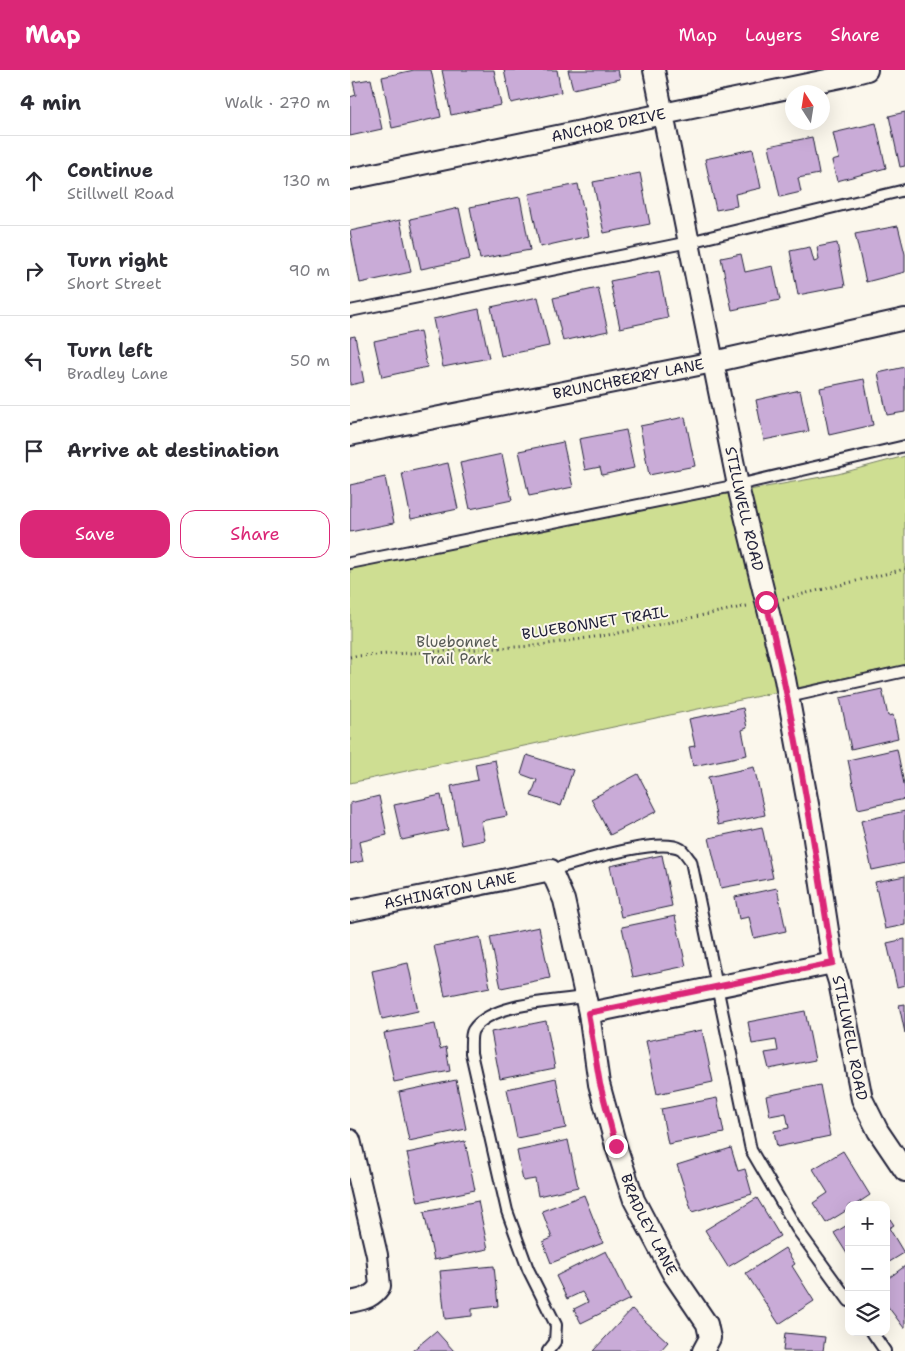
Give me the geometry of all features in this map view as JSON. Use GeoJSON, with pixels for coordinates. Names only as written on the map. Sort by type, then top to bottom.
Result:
{"type":"FeatureCollection","features":[{"type":"Feature","properties":{"kind":"street","name":"STILLWELL ROAD"},"geometry":{"type":"LineString","coordinates":[[654,70],[738,486],[788,697],[812,826],[833,963],[840,982],[862,1099],[878,1132],[905,1171]]}},
{"type":"Feature","properties":{"kind":"street","name":"ANCHOR DRIVE"},"geometry":{"type":"LineString","coordinates":[[350,179],[867,70]]}},
{"type":"Feature","properties":{"kind":"street","name":"BRUNCHBERRY LANE"},"geometry":{"type":"LineString","coordinates":[[350,436],[713,362],[905,319]]}},
{"type":"Feature","properties":{"kind":"street","name":"ASHINGTON LANE"},"geometry":{"type":"LineString","coordinates":[[350,912],[551,870]]}},
{"type":"Feature","properties":{"kind":"street","name":"BRADLEY LANE"},"geometry":{"type":"LineString","coordinates":[[551,870],[564,900],[587,1005],[600,1084],[616,1146],[634,1200],[673,1274],[707,1324],[707,1344]]}},
{"type":"Feature","properties":{"kind":"street"},"geometry":{"type":"LineString","coordinates":[[587,1005],[717,987],[833,963]]}},
{"type":"Feature","properties":{"kind":"street"},"geometry":{"type":"LineString","coordinates":[[350,1140],[376,1255],[380,1286],[375,1294],[367,1299],[350,1302]]}},
{"type":"Feature","properties":{"kind":"lane"},"geometry":{"type":"LineString","coordinates":[[350,311],[689,242],[905,190]]}},
{"type":"Feature","properties":{"kind":"lane"},"geometry":{"type":"LineString","coordinates":[[350,563],[738,486],[905,446]]}},
{"type":"Feature","properties":{"kind":"lane"},"geometry":{"type":"LineString","coordinates":[[788,697],[905,671]]}},
{"type":"Feature","properties":{"kind":"lane"},"geometry":{"type":"LineString","coordinates":[[551,870],[646,846],[667,845],[681,850],[691,861],[751,1150],[797,1229],[845,1295]]}},
{"type":"Feature","properties":{"kind":"lane"},"geometry":{"type":"LineString","coordinates":[[548,1351],[555,1342],[556,1325],[528,1269],[506,1211],[471,1053],[472,1031],[484,1018],[508,1008],[587,1005]]}},
{"type":"Feature","properties":{"kind":"lane"},"geometry":{"type":"LineString","coordinates":[[875,1336],[885,1351]]}},
{"type":"Feature","properties":{"kind":"path"},"geometry":{"type":"LineString","coordinates":[[781,599],[905,570]]}},
{"type":"Feature","properties":{"kind":"path","name":"BLUEBONNET TRAIL"},"geometry":{"type":"LineString","coordinates":[[350,657],[534,646],[614,634],[753,605]]}},
{"type":"Feature","properties":{"kind":"green space","name":"Bluebonnet Trail Park"},"geometry":{"type":"Polygon","coordinates":[[[905,456],[905,665],[350,783],[350,562],[838,474],[905,456]]]}},
{"type":"Feature","properties":{"kind":"building"},"geometry":{"type":"Polygon","coordinates":[[[414,70],[431,70],[441,117],[392,128],[382,77],[414,70]]]}},
{"type":"Feature","properties":{"kind":"building"},"geometry":{"type":"Polygon","coordinates":[[[442,70],[494,70],[501,105],[451,115],[442,70]]]}},
{"type":"Feature","properties":{"kind":"building"},"geometry":{"type":"Polygon","coordinates":[[[504,70],[557,70],[561,92],[511,103],[504,70]]]}},
{"type":"Feature","properties":{"kind":"building"},"geometry":{"type":"Polygon","coordinates":[[[568,70],[618,70],[620,79],[573,89],[568,70]]]}},
{"type":"Feature","properties":{"kind":"building"},"geometry":{"type":"Polygon","coordinates":[[[371,79],[382,129],[350,136],[350,97],[356,95],[353,82],[371,79]]]}},
{"type":"Feature","properties":{"kind":"building"},"geometry":{"type":"Polygon","coordinates":[[[905,112],[905,166],[900,167],[889,116],[905,112]]]}},
{"type":"Feature","properties":{"kind":"building"},"geometry":{"type":"Polygon","coordinates":[[[876,123],[886,168],[837,181],[832,161],[839,159],[833,133],[876,123]]]}},
{"type":"Feature","properties":{"kind":"building"},"geometry":{"type":"Polygon","coordinates":[[[812,137],[819,174],[798,178],[801,192],[780,197],[769,146],[812,137]]]}},
{"type":"Feature","properties":{"kind":"building"},"geometry":{"type":"Polygon","coordinates":[[[753,149],[761,188],[735,194],[737,206],[716,210],[705,159],[753,149]]]}},
{"type":"Feature","properties":{"kind":"building"},"geometry":{"type":"Polygon","coordinates":[[[640,173],[650,224],[604,233],[593,182],[640,173]]]}},
{"type":"Feature","properties":{"kind":"building"},"geometry":{"type":"Polygon","coordinates":[[[578,184],[589,236],[540,247],[529,194],[578,184]]]}},
{"type":"Feature","properties":{"kind":"building"},"geometry":{"type":"Polygon","coordinates":[[[520,197],[530,250],[480,259],[470,207],[520,197]]]}},
{"type":"Feature","properties":{"kind":"building"},"geometry":{"type":"Polygon","coordinates":[[[459,208],[470,259],[421,269],[410,219],[459,208]]]}},
{"type":"Feature","properties":{"kind":"building"},"geometry":{"type":"Polygon","coordinates":[[[400,220],[411,272],[360,283],[350,231],[400,220]]]}},
{"type":"Feature","properties":{"kind":"building"},"geometry":{"type":"Polygon","coordinates":[[[898,226],[905,254],[905,272],[866,282],[855,234],[898,226]]]}},
{"type":"Feature","properties":{"kind":"building"},"geometry":{"type":"Polygon","coordinates":[[[837,243],[845,286],[798,295],[790,251],[810,247],[814,262],[819,260],[817,247],[837,243]]]}},
{"type":"Feature","properties":{"kind":"building"},"geometry":{"type":"Polygon","coordinates":[[[741,254],[745,272],[773,266],[780,300],[732,310],[721,258],[741,254]]]}},
{"type":"Feature","properties":{"kind":"building"},"geometry":{"type":"Polygon","coordinates":[[[659,271],[668,318],[620,328],[610,281],[659,271]]]}},
{"type":"Feature","properties":{"kind":"building"},"geometry":{"type":"Polygon","coordinates":[[[598,288],[608,331],[563,341],[553,298],[598,288]]]}},
{"type":"Feature","properties":{"kind":"building"},"geometry":{"type":"Polygon","coordinates":[[[538,297],[549,346],[501,356],[491,307],[538,297]]]}},
{"type":"Feature","properties":{"kind":"building"},"geometry":{"type":"Polygon","coordinates":[[[479,309],[489,358],[443,367],[433,319],[479,309]]]}},
{"type":"Feature","properties":{"kind":"building"},"geometry":{"type":"Polygon","coordinates":[[[420,331],[427,367],[382,377],[374,341],[420,331]]]}},
{"type":"Feature","properties":{"kind":"building"},"geometry":{"type":"Polygon","coordinates":[[[355,336],[364,382],[350,385],[350,337],[355,336]]]}},
{"type":"Feature","properties":{"kind":"building"},"geometry":{"type":"Polygon","coordinates":[[[905,367],[905,412],[887,415],[878,373],[905,367]]]}},
{"type":"Feature","properties":{"kind":"building"},"geometry":{"type":"Polygon","coordinates":[[[864,379],[873,425],[829,435],[820,388],[864,379]]]}},
{"type":"Feature","properties":{"kind":"building"},"geometry":{"type":"Polygon","coordinates":[[[800,390],[809,431],[764,440],[756,400],[800,390]]]}},
{"type":"Feature","properties":{"kind":"building"},"geometry":{"type":"Polygon","coordinates":[[[685,417],[695,466],[649,475],[640,426],[685,417]]]}},
{"type":"Feature","properties":{"kind":"building"},"geometry":{"type":"Polygon","coordinates":[[[626,430],[634,468],[602,475],[600,467],[585,470],[579,439],[626,430]]]}},
{"type":"Feature","properties":{"kind":"building"},"geometry":{"type":"Polygon","coordinates":[[[563,442],[573,487],[529,496],[519,451],[563,442]]]}},
{"type":"Feature","properties":{"kind":"building"},"geometry":{"type":"Polygon","coordinates":[[[502,454],[512,500],[470,509],[460,463],[502,454]]]}},
{"type":"Feature","properties":{"kind":"building"},"geometry":{"type":"Polygon","coordinates":[[[448,463],[458,509],[411,519],[402,473],[448,463]]]}},
{"type":"Feature","properties":{"kind":"building"},"geometry":{"type":"Polygon","coordinates":[[[385,477],[394,523],[350,532],[350,485],[385,477]]]}},
{"type":"Feature","properties":{"kind":"building"},"geometry":{"type":"Polygon","coordinates":[[[882,689],[888,716],[893,715],[898,738],[851,749],[840,698],[882,689]]]}},
{"type":"Feature","properties":{"kind":"building"},"geometry":{"type":"Polygon","coordinates":[[[743,708],[747,728],[742,730],[747,755],[693,766],[689,747],[695,746],[689,719],[743,708]]]}},
{"type":"Feature","properties":{"kind":"building"},"geometry":{"type":"Polygon","coordinates":[[[897,749],[905,789],[905,799],[858,809],[848,760],[897,749]]]}},
{"type":"Feature","properties":{"kind":"building"},"geometry":{"type":"Polygon","coordinates":[[[527,755],[573,770],[561,806],[531,796],[537,780],[521,774],[527,755]]]}},
{"type":"Feature","properties":{"kind":"building"},"geometry":{"type":"Polygon","coordinates":[[[495,760],[507,816],[481,821],[485,840],[462,845],[451,786],[478,780],[475,764],[495,760]]]}},
{"type":"Feature","properties":{"kind":"building"},"geometry":{"type":"Polygon","coordinates":[[[754,767],[765,815],[718,825],[708,777],[754,767]]]}},
{"type":"Feature","properties":{"kind":"building"},"geometry":{"type":"Polygon","coordinates":[[[638,774],[657,811],[610,835],[591,799],[638,774]]]}},
{"type":"Feature","properties":{"kind":"building"},"geometry":{"type":"Polygon","coordinates":[[[441,795],[448,830],[402,840],[394,805],[441,795]]]}},
{"type":"Feature","properties":{"kind":"building"},"geometry":{"type":"Polygon","coordinates":[[[379,796],[387,835],[359,842],[363,861],[350,864],[350,803],[379,796]]]}},
{"type":"Feature","properties":{"kind":"building"},"geometry":{"type":"Polygon","coordinates":[[[905,811],[905,863],[872,870],[861,821],[905,811]]]}},
{"type":"Feature","properties":{"kind":"building"},"geometry":{"type":"Polygon","coordinates":[[[762,827],[773,878],[721,888],[709,838],[762,827]]]}},
{"type":"Feature","properties":{"kind":"building"},"geometry":{"type":"Polygon","coordinates":[[[662,855],[672,906],[621,917],[610,866],[662,855]]]}},
{"type":"Feature","properties":{"kind":"building"},"geometry":{"type":"Polygon","coordinates":[[[905,876],[905,925],[885,929],[875,882],[905,876]]]}},
{"type":"Feature","properties":{"kind":"building"},"geometry":{"type":"Polygon","coordinates":[[[777,888],[786,931],[754,938],[749,917],[739,919],[735,897],[777,888]]]}},
{"type":"Feature","properties":{"kind":"building"},"geometry":{"type":"Polygon","coordinates":[[[675,916],[686,966],[633,977],[622,927],[675,916]]]}},
{"type":"Feature","properties":{"kind":"building"},"geometry":{"type":"Polygon","coordinates":[[[539,927],[550,978],[501,988],[490,937],[539,927]]]}},
{"type":"Feature","properties":{"kind":"building"},"geometry":{"type":"Polygon","coordinates":[[[480,937],[490,987],[445,996],[434,946],[480,937]]]}},
{"type":"Feature","properties":{"kind":"building"},"geometry":{"type":"Polygon","coordinates":[[[905,939],[905,985],[897,987],[887,943],[905,939]]]}},
{"type":"Feature","properties":{"kind":"building"},"geometry":{"type":"Polygon","coordinates":[[[408,963],[418,1011],[382,1019],[372,971],[408,963]]]}},
{"type":"Feature","properties":{"kind":"building"},"geometry":{"type":"Polygon","coordinates":[[[905,1004],[905,1033],[899,1005],[905,1004]]]}},
{"type":"Feature","properties":{"kind":"building"},"geometry":{"type":"Polygon","coordinates":[[[805,1011],[815,1060],[769,1069],[765,1053],[778,1051],[776,1040],[752,1044],[748,1022],[805,1011]]]}},
{"type":"Feature","properties":{"kind":"building"},"geometry":{"type":"Polygon","coordinates":[[[546,1021],[555,1068],[500,1079],[491,1032],[546,1021]]]}},
{"type":"Feature","properties":{"kind":"building"},"geometry":{"type":"Polygon","coordinates":[[[435,1024],[440,1049],[446,1047],[450,1071],[394,1082],[384,1033],[435,1024]]]}},
{"type":"Feature","properties":{"kind":"building"},"geometry":{"type":"Polygon","coordinates":[[[702,1030],[713,1082],[657,1094],[646,1041],[702,1030]]]}},
{"type":"Feature","properties":{"kind":"building"},"geometry":{"type":"Polygon","coordinates":[[[556,1078],[566,1128],[517,1138],[507,1089],[556,1078]]]}},
{"type":"Feature","properties":{"kind":"building"},"geometry":{"type":"Polygon","coordinates":[[[456,1080],[466,1129],[409,1141],[399,1092],[456,1080]]]}},
{"type":"Feature","properties":{"kind":"building"},"geometry":{"type":"Polygon","coordinates":[[[820,1085],[830,1136],[777,1147],[774,1131],[789,1128],[786,1113],[770,1116],[766,1096],[820,1085]]]}},
{"type":"Feature","properties":{"kind":"building"},"geometry":{"type":"Polygon","coordinates":[[[717,1098],[724,1133],[668,1144],[661,1109],[717,1098]]]}},
{"type":"Feature","properties":{"kind":"building"},"geometry":{"type":"Polygon","coordinates":[[[568,1140],[578,1187],[538,1196],[535,1179],[523,1181],[517,1151],[568,1140]]]}},
{"type":"Feature","properties":{"kind":"building"},"geometry":{"type":"Polygon","coordinates":[[[465,1141],[475,1190],[418,1202],[407,1153],[465,1141]]]}},
{"type":"Feature","properties":{"kind":"building"},"geometry":{"type":"Polygon","coordinates":[[[731,1148],[738,1171],[745,1169],[752,1194],[692,1212],[677,1165],[731,1148]]]}},
{"type":"Feature","properties":{"kind":"building"},"geometry":{"type":"Polygon","coordinates":[[[843,1151],[870,1195],[861,1201],[845,1201],[845,1211],[826,1223],[813,1203],[828,1193],[813,1169],[843,1151]]]}},
{"type":"Feature","properties":{"kind":"building"},"geometry":{"type":"Polygon","coordinates":[[[584,1195],[603,1243],[551,1263],[543,1242],[552,1238],[542,1211],[584,1195]]]}},
{"type":"Feature","properties":{"kind":"building"},"geometry":{"type":"Polygon","coordinates":[[[757,1198],[780,1236],[728,1267],[705,1230],[757,1198]]]}},
{"type":"Feature","properties":{"kind":"building"},"geometry":{"type":"Polygon","coordinates":[[[478,1201],[488,1249],[434,1260],[424,1212],[478,1201]]]}},
{"type":"Feature","properties":{"kind":"building"},"geometry":{"type":"Polygon","coordinates":[[[890,1219],[894,1225],[890,1227],[890,1219]]]}},
{"type":"Feature","properties":{"kind":"building"},"geometry":{"type":"Polygon","coordinates":[[[845,1226],[845,1251],[834,1233],[845,1226]]]}},
{"type":"Feature","properties":{"kind":"building"},"geometry":{"type":"Polygon","coordinates":[[[890,1230],[904,1253],[890,1262],[890,1230]]]}},
{"type":"Feature","properties":{"kind":"building"},"geometry":{"type":"Polygon","coordinates":[[[785,1248],[795,1264],[792,1266],[814,1301],[779,1324],[746,1273],[785,1248]]]}},
{"type":"Feature","properties":{"kind":"building"},"geometry":{"type":"Polygon","coordinates":[[[606,1251],[630,1299],[581,1323],[574,1309],[588,1302],[582,1292],[567,1299],[556,1276],[606,1251]]]}},
{"type":"Feature","properties":{"kind":"building"},"geometry":{"type":"Polygon","coordinates":[[[494,1266],[498,1306],[472,1309],[472,1316],[445,1319],[440,1271],[494,1266]]]}},
{"type":"Feature","properties":{"kind":"building"},"geometry":{"type":"Polygon","coordinates":[[[905,1266],[905,1328],[890,1309],[890,1277],[905,1266]]]}},
{"type":"Feature","properties":{"kind":"building"},"geometry":{"type":"Polygon","coordinates":[[[632,1309],[668,1342],[660,1351],[593,1351],[632,1309]]]}},
{"type":"Feature","properties":{"kind":"building"},"geometry":{"type":"Polygon","coordinates":[[[436,1331],[454,1351],[412,1351],[436,1331]]]}},
{"type":"Feature","properties":{"kind":"building"},"geometry":{"type":"Polygon","coordinates":[[[785,1333],[825,1337],[823,1351],[783,1351],[785,1333]]]}},
{"type":"Feature","properties":{"kind":"route"},"geometry":{"type":"LineString","coordinates":[[616,1146],[600,1084],[588,1013],[833,963],[812,826],[785,679],[766,602]]}}]}
